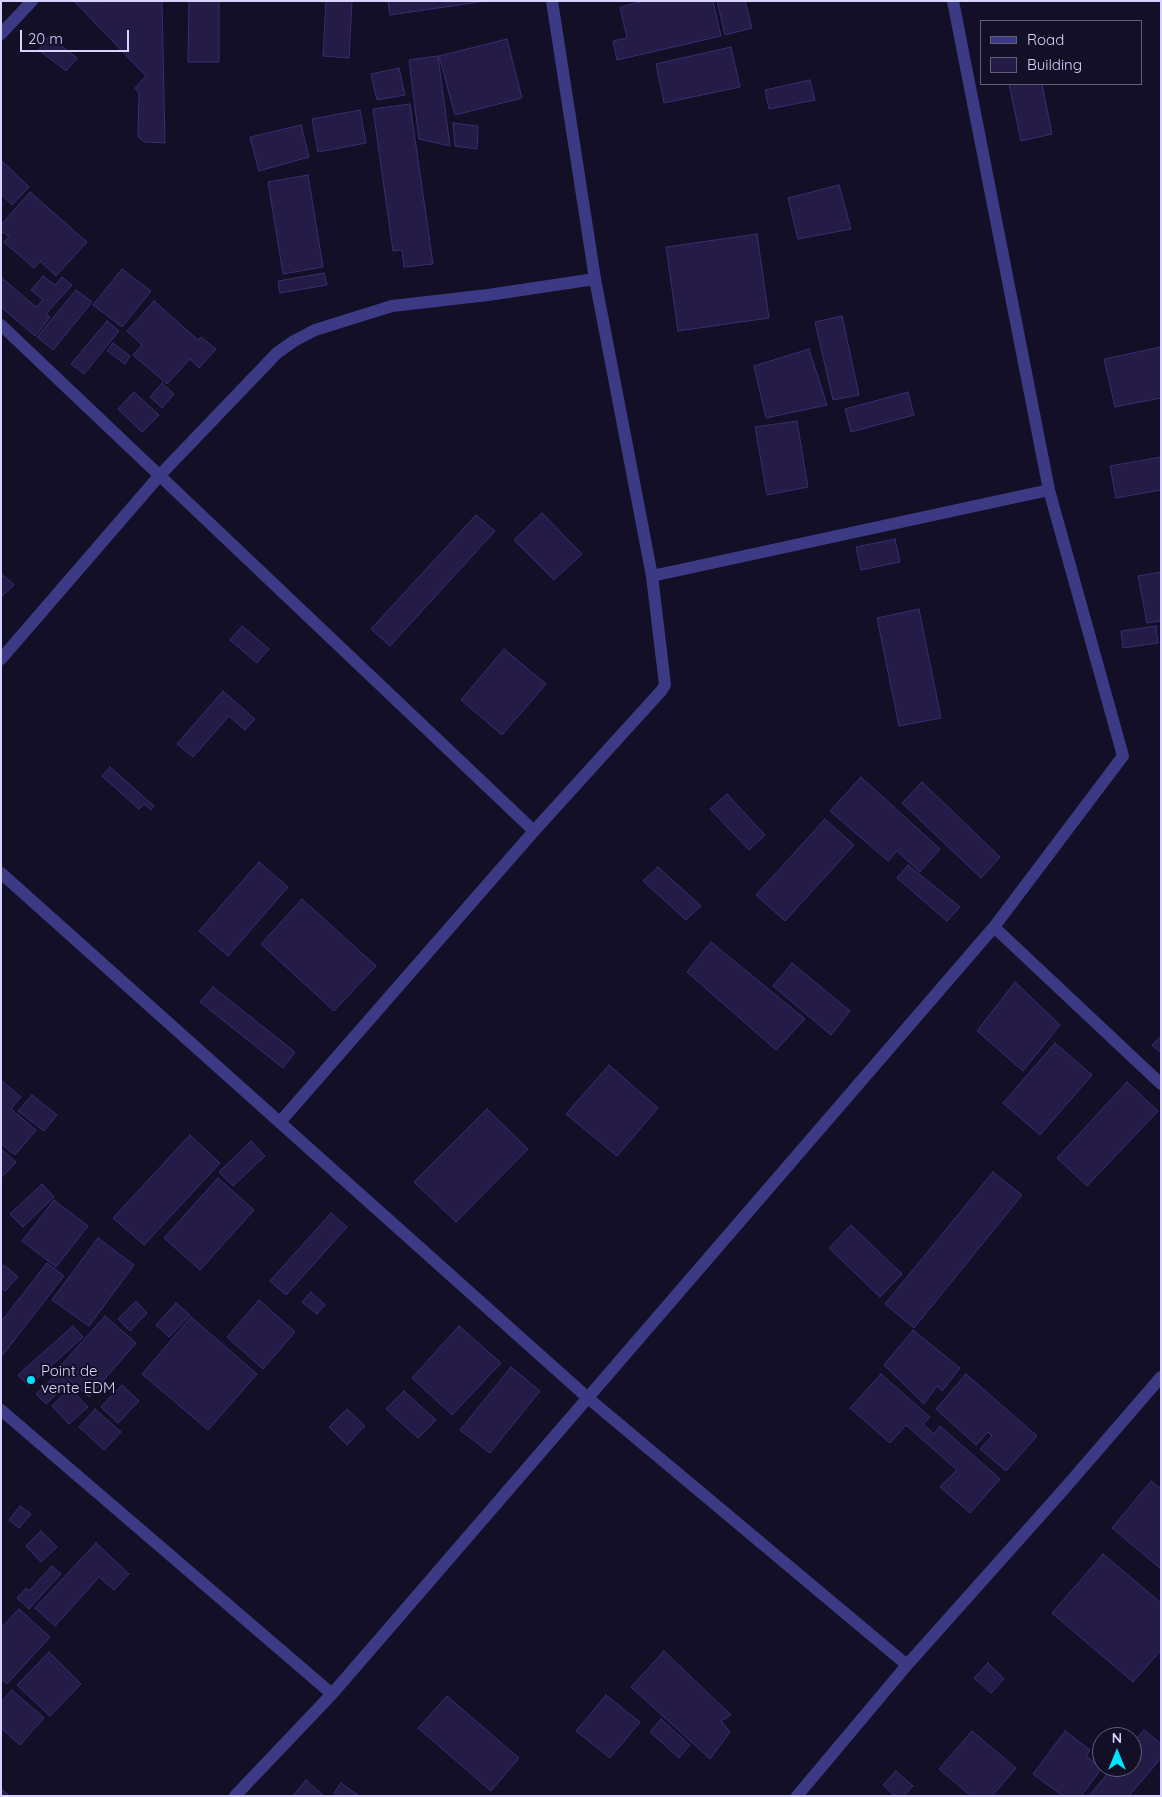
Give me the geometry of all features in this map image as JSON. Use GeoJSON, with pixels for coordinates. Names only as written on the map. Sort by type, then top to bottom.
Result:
{"type":"FeatureCollection","features":[{"type":"Feature","properties":{"kind":"street"},"geometry":{"type":"LineString","coordinates":[[1,34],[32,1]]}},
{"type":"Feature","properties":{"kind":"street"},"geometry":{"type":"LineString","coordinates":[[280,1122],[534,831],[664,688],[666,680],[652,576],[595,279],[552,1]]}},
{"type":"Feature","properties":{"kind":"street"},"geometry":{"type":"LineString","coordinates":[[235,1796],[332,1694],[994,928],[1123,756],[1049,490],[953,1]]}},
{"type":"Feature","properties":{"kind":"street"},"geometry":{"type":"LineString","coordinates":[[1,659],[160,475],[277,352],[294,341],[315,330],[392,306],[488,295],[595,279]]}},
{"type":"Feature","properties":{"kind":"street"},"geometry":{"type":"LineString","coordinates":[[1,325],[534,831]]}},
{"type":"Feature","properties":{"kind":"street"},"geometry":{"type":"LineString","coordinates":[[652,576],[1049,490]]}},
{"type":"Feature","properties":{"kind":"street"},"geometry":{"type":"LineString","coordinates":[[1,873],[588,1398],[907,1665]]}},
{"type":"Feature","properties":{"kind":"street"},"geometry":{"type":"LineString","coordinates":[[994,928],[1161,1084]]}},
{"type":"Feature","properties":{"kind":"street"},"geometry":{"type":"LineString","coordinates":[[797,1796],[907,1665],[1161,1377]]}},
{"type":"Feature","properties":{"kind":"street"},"geometry":{"type":"LineString","coordinates":[[1,1410],[332,1694]]}},
{"type":"Feature","properties":{"kind":"building"},"geometry":{"type":"Polygon","coordinates":[[[162,1],[165,143],[145,142],[138,137],[139,93],[135,88],[146,76],[75,2],[162,1]]]}},
{"type":"Feature","properties":{"kind":"building"},"geometry":{"type":"Polygon","coordinates":[[[189,1],[219,1],[219,62],[188,62],[189,1]]]}},
{"type":"Feature","properties":{"kind":"building"},"geometry":{"type":"Polygon","coordinates":[[[326,1],[352,1],[349,58],[323,56],[326,1]]]}},
{"type":"Feature","properties":{"kind":"building"},"geometry":{"type":"Polygon","coordinates":[[[388,1],[486,1],[390,15],[388,1]]]}},
{"type":"Feature","properties":{"kind":"building"},"geometry":{"type":"Polygon","coordinates":[[[644,1],[713,1],[721,36],[617,60],[613,41],[627,38],[620,7],[644,1]]]}},
{"type":"Feature","properties":{"kind":"building"},"geometry":{"type":"Polygon","coordinates":[[[717,1],[745,1],[752,28],[725,35],[717,1]]]}},
{"type":"Feature","properties":{"kind":"building"},"geometry":{"type":"Polygon","coordinates":[[[49,36],[77,58],[66,71],[39,50],[49,36]]]}},
{"type":"Feature","properties":{"kind":"building"},"geometry":{"type":"Polygon","coordinates":[[[507,39],[522,98],[455,115],[439,56],[507,39]]]}},
{"type":"Feature","properties":{"kind":"building"},"geometry":{"type":"Polygon","coordinates":[[[731,47],[740,87],[664,103],[656,64],[731,47]]]}},
{"type":"Feature","properties":{"kind":"building"},"geometry":{"type":"Polygon","coordinates":[[[438,56],[450,146],[419,139],[409,60],[438,56]]]}},
{"type":"Feature","properties":{"kind":"building"},"geometry":{"type":"Polygon","coordinates":[[[399,68],[405,95],[377,100],[371,74],[399,68]]]}},
{"type":"Feature","properties":{"kind":"building"},"geometry":{"type":"Polygon","coordinates":[[[810,80],[815,100],[769,109],[765,90],[810,80]]]}},
{"type":"Feature","properties":{"kind":"building"},"geometry":{"type":"Polygon","coordinates":[[[1009,85],[1042,85],[1052,134],[1021,141],[1009,85]]]}},
{"type":"Feature","properties":{"kind":"building"},"geometry":{"type":"Polygon","coordinates":[[[410,104],[433,264],[404,267],[402,250],[393,251],[373,109],[410,104]]]}},
{"type":"Feature","properties":{"kind":"building"},"geometry":{"type":"Polygon","coordinates":[[[360,110],[366,143],[318,152],[312,119],[360,110]]]}},
{"type":"Feature","properties":{"kind":"building"},"geometry":{"type":"Polygon","coordinates":[[[453,123],[478,126],[477,149],[455,146],[453,123]]]}},
{"type":"Feature","properties":{"kind":"building"},"geometry":{"type":"Polygon","coordinates":[[[301,125],[309,157],[259,171],[250,137],[301,125]]]}},
{"type":"Feature","properties":{"kind":"building"},"geometry":{"type":"Polygon","coordinates":[[[2,161],[29,187],[12,205],[1,194],[2,161]]]}},
{"type":"Feature","properties":{"kind":"building"},"geometry":{"type":"Polygon","coordinates":[[[308,175],[323,267],[283,274],[268,182],[308,175]]]}},
{"type":"Feature","properties":{"kind":"building"},"geometry":{"type":"Polygon","coordinates":[[[839,185],[851,229],[798,239],[788,198],[839,185]]]}},
{"type":"Feature","properties":{"kind":"building"},"geometry":{"type":"Polygon","coordinates":[[[30,192],[87,242],[56,276],[40,261],[34,268],[4,242],[9,237],[3,232],[1,234],[1,225],[30,192]]]}},
{"type":"Feature","properties":{"kind":"building"},"geometry":{"type":"Polygon","coordinates":[[[757,234],[769,318],[678,331],[666,247],[757,234]]]}},
{"type":"Feature","properties":{"kind":"building"},"geometry":{"type":"Polygon","coordinates":[[[122,269],[151,291],[122,327],[93,305],[122,269]]]}},
{"type":"Feature","properties":{"kind":"building"},"geometry":{"type":"Polygon","coordinates":[[[324,273],[327,285],[280,293],[278,281],[324,273]]]}},
{"type":"Feature","properties":{"kind":"building"},"geometry":{"type":"Polygon","coordinates":[[[43,276],[55,285],[62,277],[72,285],[46,314],[50,317],[35,336],[1,307],[1,277],[36,307],[43,300],[31,290],[43,276]]]}},
{"type":"Feature","properties":{"kind":"building"},"geometry":{"type":"Polygon","coordinates":[[[76,290],[92,302],[53,350],[37,337],[76,290]]]}},
{"type":"Feature","properties":{"kind":"building"},"geometry":{"type":"Polygon","coordinates":[[[154,301],[198,340],[201,337],[216,349],[199,368],[190,359],[167,384],[133,355],[142,345],[127,331],[154,301]]]}},
{"type":"Feature","properties":{"kind":"building"},"geometry":{"type":"Polygon","coordinates":[[[842,316],[859,395],[833,400],[815,322],[842,316]]]}},
{"type":"Feature","properties":{"kind":"building"},"geometry":{"type":"Polygon","coordinates":[[[107,321],[119,331],[84,374],[71,364],[107,321]]]}},
{"type":"Feature","properties":{"kind":"building"},"geometry":{"type":"Polygon","coordinates":[[[113,343],[130,356],[125,364],[107,351],[113,343]]]}},
{"type":"Feature","properties":{"kind":"building"},"geometry":{"type":"Polygon","coordinates":[[[1161,347],[1161,398],[1115,407],[1104,359],[1161,347]]]}},
{"type":"Feature","properties":{"kind":"building"},"geometry":{"type":"Polygon","coordinates":[[[809,349],[827,405],[766,418],[754,366],[809,349]]]}},
{"type":"Feature","properties":{"kind":"building"},"geometry":{"type":"Polygon","coordinates":[[[162,383],[174,394],[162,408],[150,397],[162,383]]]}},
{"type":"Feature","properties":{"kind":"building"},"geometry":{"type":"Polygon","coordinates":[[[134,392],[159,415],[142,432],[118,409],[134,392]]]}},
{"type":"Feature","properties":{"kind":"building"},"geometry":{"type":"Polygon","coordinates":[[[908,392],[914,415],[851,432],[845,409],[908,392]]]}},
{"type":"Feature","properties":{"kind":"building"},"geometry":{"type":"Polygon","coordinates":[[[797,421],[808,487],[767,495],[755,427],[797,421]]]}},
{"type":"Feature","properties":{"kind":"building"},"geometry":{"type":"Polygon","coordinates":[[[1161,457],[1161,490],[1116,498],[1110,466],[1161,457]]]}},
{"type":"Feature","properties":{"kind":"building"},"geometry":{"type":"Polygon","coordinates":[[[542,513],[582,554],[554,580],[514,540],[542,513]]]}},
{"type":"Feature","properties":{"kind":"building"},"geometry":{"type":"Polygon","coordinates":[[[476,515],[495,531],[390,646],[371,629],[476,515]]]}},
{"type":"Feature","properties":{"kind":"building"},"geometry":{"type":"Polygon","coordinates":[[[895,539],[900,562],[861,570],[856,547],[895,539]]]}},
{"type":"Feature","properties":{"kind":"building"},"geometry":{"type":"Polygon","coordinates":[[[1161,572],[1161,621],[1147,623],[1138,576],[1161,572]]]}},
{"type":"Feature","properties":{"kind":"building"},"geometry":{"type":"Polygon","coordinates":[[[1,573],[14,585],[1,597],[1,573]]]}},
{"type":"Feature","properties":{"kind":"building"},"geometry":{"type":"Polygon","coordinates":[[[919,609],[941,718],[899,726],[877,618],[919,609]]]}},
{"type":"Feature","properties":{"kind":"building"},"geometry":{"type":"Polygon","coordinates":[[[242,626],[269,649],[257,663],[230,640],[242,626]]]}},
{"type":"Feature","properties":{"kind":"building"},"geometry":{"type":"Polygon","coordinates":[[[1156,626],[1158,643],[1123,648],[1121,631],[1156,626]]]}},
{"type":"Feature","properties":{"kind":"building"},"geometry":{"type":"Polygon","coordinates":[[[504,649],[546,684],[502,735],[461,700],[504,649]]]}},
{"type":"Feature","properties":{"kind":"building"},"geometry":{"type":"Polygon","coordinates":[[[223,691],[255,719],[245,730],[229,716],[193,757],[177,744],[223,691]]]}},
{"type":"Feature","properties":{"kind":"building"},"geometry":{"type":"Polygon","coordinates":[[[110,767],[154,806],[151,810],[144,804],[139,809],[102,776],[110,767]]]}},
{"type":"Feature","properties":{"kind":"building"},"geometry":{"type":"Polygon","coordinates":[[[861,777],[940,849],[920,872],[897,851],[888,861],[830,811],[861,777]]]}},
{"type":"Feature","properties":{"kind":"building"},"geometry":{"type":"Polygon","coordinates":[[[922,782],[1000,857],[981,878],[902,803],[922,782]]]}},
{"type":"Feature","properties":{"kind":"building"},"geometry":{"type":"Polygon","coordinates":[[[727,794],[765,835],[749,850],[710,809],[727,794]]]}},
{"type":"Feature","properties":{"kind":"building"},"geometry":{"type":"Polygon","coordinates":[[[825,819],[854,845],[785,921],[756,895],[825,819]]]}},
{"type":"Feature","properties":{"kind":"building"},"geometry":{"type":"Polygon","coordinates":[[[259,862],[288,887],[228,956],[199,931],[259,862]]]}},
{"type":"Feature","properties":{"kind":"building"},"geometry":{"type":"Polygon","coordinates":[[[908,865],[960,907],[947,921],[897,878],[908,865]]]}},
{"type":"Feature","properties":{"kind":"building"},"geometry":{"type":"Polygon","coordinates":[[[658,867],[701,906],[686,920],[643,881],[658,867]]]}},
{"type":"Feature","properties":{"kind":"building"},"geometry":{"type":"Polygon","coordinates":[[[302,899],[376,966],[334,1011],[261,944],[302,899]]]}},
{"type":"Feature","properties":{"kind":"building"},"geometry":{"type":"Polygon","coordinates":[[[711,942],[805,1019],[776,1050],[687,972],[711,942]]]}},
{"type":"Feature","properties":{"kind":"building"},"geometry":{"type":"Polygon","coordinates":[[[792,963],[850,1011],[831,1035],[773,986],[792,963]]]}},
{"type":"Feature","properties":{"kind":"building"},"geometry":{"type":"Polygon","coordinates":[[[1015,982],[1060,1025],[1023,1071],[977,1031],[1015,982]]]}},
{"type":"Feature","properties":{"kind":"building"},"geometry":{"type":"Polygon","coordinates":[[[213,987],[295,1052],[283,1068],[200,1002],[213,987]]]}},
{"type":"Feature","properties":{"kind":"building"},"geometry":{"type":"Polygon","coordinates":[[[1161,1036],[1161,1053],[1152,1045],[1161,1036]]]}},
{"type":"Feature","properties":{"kind":"building"},"geometry":{"type":"Polygon","coordinates":[[[1055,1043],[1092,1075],[1040,1135],[1003,1103],[1055,1043]]]}},
{"type":"Feature","properties":{"kind":"building"},"geometry":{"type":"Polygon","coordinates":[[[609,1065],[658,1108],[617,1156],[566,1114],[609,1065]]]}},
{"type":"Feature","properties":{"kind":"building"},"geometry":{"type":"Polygon","coordinates":[[[1,1080],[21,1097],[11,1109],[36,1130],[15,1155],[1,1144],[1,1080]]]}},
{"type":"Feature","properties":{"kind":"building"},"geometry":{"type":"Polygon","coordinates":[[[1127,1082],[1158,1111],[1087,1186],[1057,1158],[1127,1082]]]}},
{"type":"Feature","properties":{"kind":"building"},"geometry":{"type":"Polygon","coordinates":[[[32,1095],[57,1115],[44,1131],[18,1111],[32,1095]]]}},
{"type":"Feature","properties":{"kind":"building"},"geometry":{"type":"Polygon","coordinates":[[[487,1109],[528,1149],[456,1222],[414,1182],[487,1109]]]}},
{"type":"Feature","properties":{"kind":"building"},"geometry":{"type":"Polygon","coordinates":[[[190,1135],[220,1163],[144,1245],[113,1218],[190,1135]]]}},
{"type":"Feature","properties":{"kind":"building"},"geometry":{"type":"Polygon","coordinates":[[[251,1141],[265,1156],[233,1186],[219,1172],[251,1141]]]}},
{"type":"Feature","properties":{"kind":"building"},"geometry":{"type":"Polygon","coordinates":[[[1,1149],[16,1162],[1,1178],[1,1149]]]}},
{"type":"Feature","properties":{"kind":"building"},"geometry":{"type":"Polygon","coordinates":[[[993,1172],[1022,1195],[914,1328],[885,1304],[993,1172]]]}},
{"type":"Feature","properties":{"kind":"building"},"geometry":{"type":"Polygon","coordinates":[[[218,1178],[254,1210],[200,1270],[164,1238],[218,1178]]]}},
{"type":"Feature","properties":{"kind":"building"},"geometry":{"type":"Polygon","coordinates":[[[42,1184],[54,1197],[23,1227],[10,1214],[42,1184]]]}},
{"type":"Feature","properties":{"kind":"building"},"geometry":{"type":"Polygon","coordinates":[[[54,1200],[88,1226],[56,1267],[22,1241],[54,1200]]]}},
{"type":"Feature","properties":{"kind":"building"},"geometry":{"type":"Polygon","coordinates":[[[331,1213],[347,1227],[286,1295],[270,1281],[331,1213]]]}},
{"type":"Feature","properties":{"kind":"building"},"geometry":{"type":"Polygon","coordinates":[[[851,1225],[902,1274],[880,1297],[829,1248],[851,1225]]]}},
{"type":"Feature","properties":{"kind":"building"},"geometry":{"type":"Polygon","coordinates":[[[98,1238],[134,1265],[89,1326],[52,1300],[98,1238]]]}},
{"type":"Feature","properties":{"kind":"building"},"geometry":{"type":"Polygon","coordinates":[[[47,1263],[64,1276],[1,1357],[1,1322],[47,1263]]]}},
{"type":"Feature","properties":{"kind":"building"},"geometry":{"type":"Polygon","coordinates":[[[4,1265],[18,1277],[5,1291],[1,1288],[1,1269],[4,1265]]]}},
{"type":"Feature","properties":{"kind":"building"},"geometry":{"type":"Polygon","coordinates":[[[311,1292],[325,1305],[317,1314],[302,1302],[311,1292]]]}},
{"type":"Feature","properties":{"kind":"building"},"geometry":{"type":"Polygon","coordinates":[[[259,1300],[295,1332],[263,1369],[227,1337],[259,1300]]]}},
{"type":"Feature","properties":{"kind":"building"},"geometry":{"type":"Polygon","coordinates":[[[136,1301],[147,1313],[130,1331],[118,1319],[136,1301]]]}},
{"type":"Feature","properties":{"kind":"building"},"geometry":{"type":"Polygon","coordinates":[[[176,1303],[190,1315],[169,1337],[156,1325],[176,1303]]]}},
{"type":"Feature","properties":{"kind":"building"},"geometry":{"type":"Polygon","coordinates":[[[105,1316],[136,1343],[89,1397],[57,1370],[105,1316]]]}},
{"type":"Feature","properties":{"kind":"building"},"geometry":{"type":"Polygon","coordinates":[[[191,1317],[257,1374],[208,1430],[142,1374],[191,1317]]]}},
{"type":"Feature","properties":{"kind":"building"},"geometry":{"type":"Polygon","coordinates":[[[73,1326],[83,1337],[29,1386],[18,1375],[73,1326]]]}},
{"type":"Feature","properties":{"kind":"building"},"geometry":{"type":"Polygon","coordinates":[[[459,1326],[501,1363],[452,1415],[412,1378],[459,1326]]]}},
{"type":"Feature","properties":{"kind":"building"},"geometry":{"type":"Polygon","coordinates":[[[913,1330],[960,1368],[942,1391],[937,1386],[924,1404],[884,1365],[913,1330]]]}},
{"type":"Feature","properties":{"kind":"building"},"geometry":{"type":"Polygon","coordinates":[[[511,1367],[540,1391],[490,1453],[460,1430],[511,1367]]]}},
{"type":"Feature","properties":{"kind":"building"},"geometry":{"type":"Polygon","coordinates":[[[58,1373],[68,1383],[46,1404],[36,1394],[58,1373]]]}},
{"type":"Feature","properties":{"kind":"building"},"geometry":{"type":"Polygon","coordinates":[[[881,1374],[930,1417],[923,1424],[934,1434],[940,1426],[1000,1479],[970,1513],[940,1487],[957,1470],[906,1425],[890,1443],[850,1408],[881,1374]]]}},
{"type":"Feature","properties":{"kind":"building"},"geometry":{"type":"Polygon","coordinates":[[[966,1374],[1037,1436],[1006,1471],[980,1449],[992,1436],[988,1432],[976,1445],[936,1409],[966,1374]]]}},
{"type":"Feature","properties":{"kind":"building"},"geometry":{"type":"Polygon","coordinates":[[[122,1385],[139,1401],[118,1423],[101,1407],[122,1385]]]}},
{"type":"Feature","properties":{"kind":"building"},"geometry":{"type":"Polygon","coordinates":[[[70,1388],[88,1407],[69,1424],[52,1406],[70,1388]]]}},
{"type":"Feature","properties":{"kind":"building"},"geometry":{"type":"Polygon","coordinates":[[[404,1391],[436,1420],[418,1438],[386,1409],[404,1391]]]}},
{"type":"Feature","properties":{"kind":"building"},"geometry":{"type":"Polygon","coordinates":[[[95,1409],[121,1432],[104,1450],[79,1427],[95,1409]]]}},
{"type":"Feature","properties":{"kind":"building"},"geometry":{"type":"Polygon","coordinates":[[[347,1409],[365,1426],[347,1445],[329,1427],[347,1409]]]}},
{"type":"Feature","properties":{"kind":"building"},"geometry":{"type":"Polygon","coordinates":[[[1151,1481],[1161,1489],[1161,1569],[1112,1528],[1151,1481]]]}},
{"type":"Feature","properties":{"kind":"building"},"geometry":{"type":"Polygon","coordinates":[[[20,1506],[31,1514],[19,1528],[9,1520],[20,1506]]]}},
{"type":"Feature","properties":{"kind":"building"},"geometry":{"type":"Polygon","coordinates":[[[41,1531],[57,1547],[41,1562],[26,1546],[41,1531]]]}},
{"type":"Feature","properties":{"kind":"building"},"geometry":{"type":"Polygon","coordinates":[[[96,1543],[129,1574],[114,1590],[99,1577],[55,1626],[35,1608],[96,1543]]]}},
{"type":"Feature","properties":{"kind":"building"},"geometry":{"type":"Polygon","coordinates":[[[1103,1554],[1161,1603],[1161,1650],[1133,1682],[1052,1613],[1103,1554]]]}},
{"type":"Feature","properties":{"kind":"building"},"geometry":{"type":"Polygon","coordinates":[[[52,1566],[61,1574],[29,1609],[17,1598],[26,1588],[29,1591],[52,1566]]]}},
{"type":"Feature","properties":{"kind":"building"},"geometry":{"type":"Polygon","coordinates":[[[19,1609],[50,1637],[7,1684],[1,1679],[1,1628],[19,1609]]]}},
{"type":"Feature","properties":{"kind":"building"},"geometry":{"type":"Polygon","coordinates":[[[664,1651],[731,1715],[721,1721],[730,1732],[710,1759],[631,1687],[664,1651]]]}},
{"type":"Feature","properties":{"kind":"building"},"geometry":{"type":"Polygon","coordinates":[[[49,1652],[81,1684],[50,1716],[17,1685],[49,1652]]]}},
{"type":"Feature","properties":{"kind":"building"},"geometry":{"type":"Polygon","coordinates":[[[988,1663],[1004,1679],[991,1693],[974,1678],[988,1663]]]}},
{"type":"Feature","properties":{"kind":"building"},"geometry":{"type":"Polygon","coordinates":[[[12,1690],[44,1718],[20,1745],[1,1728],[1,1702],[12,1690]]]}},
{"type":"Feature","properties":{"kind":"building"},"geometry":{"type":"Polygon","coordinates":[[[606,1695],[640,1722],[610,1758],[576,1731],[606,1695]]]}},
{"type":"Feature","properties":{"kind":"building"},"geometry":{"type":"Polygon","coordinates":[[[447,1696],[519,1758],[491,1791],[418,1728],[447,1696]]]}},
{"type":"Feature","properties":{"kind":"building"},"geometry":{"type":"Polygon","coordinates":[[[661,1719],[690,1745],[679,1758],[650,1732],[661,1719]]]}},
{"type":"Feature","properties":{"kind":"building"},"geometry":{"type":"Polygon","coordinates":[[[1144,1730],[1161,1744],[1161,1758],[1129,1796],[1089,1796],[1105,1777],[1142,1777],[1142,1732],[1144,1730]]]}},
{"type":"Feature","properties":{"kind":"building"},"geometry":{"type":"Polygon","coordinates":[[[972,1731],[1016,1768],[992,1796],[971,1796],[939,1769],[972,1731]]]}},
{"type":"Feature","properties":{"kind":"building"},"geometry":{"type":"Polygon","coordinates":[[[1065,1731],[1090,1750],[1086,1756],[1092,1760],[1092,1777],[1095,1777],[1081,1796],[1063,1796],[1033,1774],[1065,1731]]]}},
{"type":"Feature","properties":{"kind":"building"},"geometry":{"type":"Polygon","coordinates":[[[896,1771],[913,1786],[904,1796],[895,1796],[883,1785],[896,1771]]]}},
{"type":"Feature","properties":{"kind":"building"},"geometry":{"type":"Polygon","coordinates":[[[306,1780],[324,1796],[293,1796],[306,1780]]]}},
{"type":"Feature","properties":{"kind":"building"},"geometry":{"type":"Polygon","coordinates":[[[341,1783],[359,1796],[338,1796],[334,1793],[341,1783]]]}},
{"type":"Feature","properties":{"kind":"building"},"geometry":{"type":"Polygon","coordinates":[[[1,1789],[10,1796],[1,1796],[1,1789]]]}},
{"type":"Feature","properties":{"kind":"place","name":"Point de vente EDM"},"geometry":{"type":"Point","coordinates":[31,1380]}}]}
